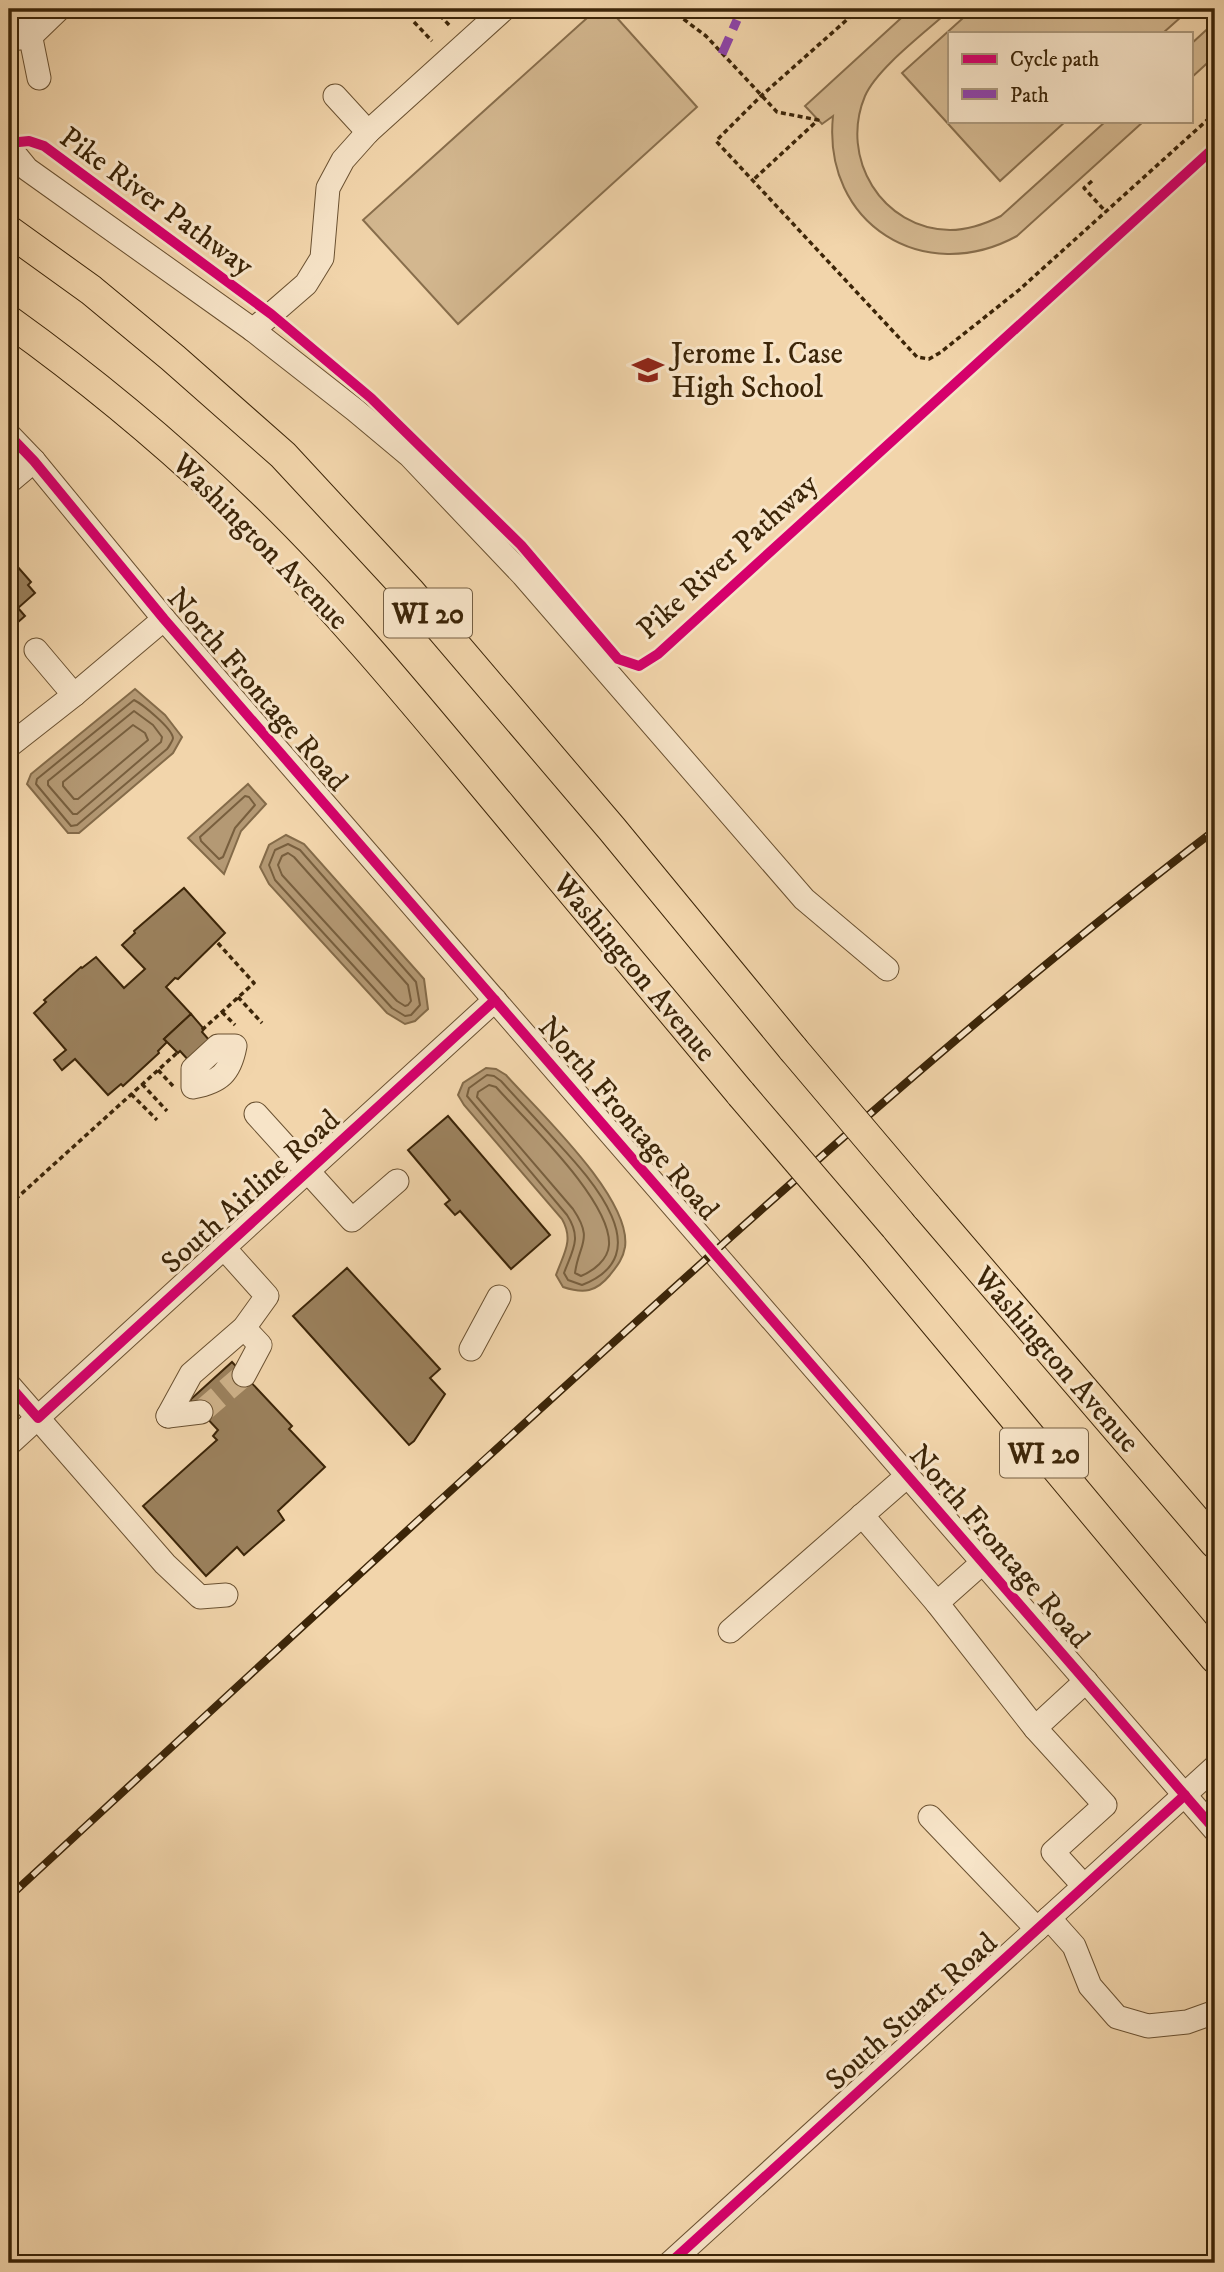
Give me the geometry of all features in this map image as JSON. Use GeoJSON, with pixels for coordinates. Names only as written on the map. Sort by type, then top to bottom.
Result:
{"type":"FeatureCollection","features":[{"type":"Feature","properties":{"kind":"main road","name":"Washington Avenue"},"geometry":{"type":"LineString","coordinates":[[9,230],[91,290],[283,455],[418,602],[612,829],[793,1049],[1215,1543]]}},
{"type":"Feature","properties":{"kind":"main road"},"geometry":{"type":"LineString","coordinates":[[9,242],[47,258]]}},
{"type":"Feature","properties":{"kind":"main road","name":"Washington Avenue"},"geometry":{"type":"LineString","coordinates":[[9,321],[52,352],[160,441],[240,513],[322,598],[399,684],[1215,1658]]}},
{"type":"Feature","properties":{"kind":"street"},"geometry":{"type":"LineString","coordinates":[[25,9],[20,38],[39,78]]}},
{"type":"Feature","properties":{"kind":"street"},"geometry":{"type":"LineString","coordinates":[[20,38],[58,10]]}},
{"type":"Feature","properties":{"kind":"street"},"geometry":{"type":"LineString","coordinates":[[253,330],[306,284],[322,258],[328,188],[342,160],[496,11]]}},
{"type":"Feature","properties":{"kind":"street"},"geometry":{"type":"LineString","coordinates":[[335,96],[368,132]]}},
{"type":"Feature","properties":{"kind":"street"},"geometry":{"type":"LineString","coordinates":[[9,148],[27,169],[253,330],[410,456],[523,575],[804,899],[887,969]]}},
{"type":"Feature","properties":{"kind":"street","name":"North Frontage Road"},"geometry":{"type":"LineString","coordinates":[[9,435],[34,461],[164,618],[1215,1830]]}},
{"type":"Feature","properties":{"kind":"street"},"geometry":{"type":"LineString","coordinates":[[9,482],[34,461]]}},
{"type":"Feature","properties":{"kind":"street"},"geometry":{"type":"LineString","coordinates":[[9,747],[164,618]]}},
{"type":"Feature","properties":{"kind":"street"},"geometry":{"type":"LineString","coordinates":[[36,650],[74,695]]}},
{"type":"Feature","properties":{"kind":"street","name":"South Airline Road"},"geometry":{"type":"LineString","coordinates":[[9,1444],[495,1000]]}},
{"type":"Feature","properties":{"kind":"street"},"geometry":{"type":"LineString","coordinates":[[256,1114],[352,1220],[397,1181]]}},
{"type":"Feature","properties":{"kind":"street"},"geometry":{"type":"LineString","coordinates":[[201,1412],[168,1416],[191,1374],[244,1328],[267,1296],[224,1248]]}},
{"type":"Feature","properties":{"kind":"street"},"geometry":{"type":"LineString","coordinates":[[471,1349],[499,1297]]}},
{"type":"Feature","properties":{"kind":"street"},"geometry":{"type":"LineString","coordinates":[[244,1328],[260,1345],[244,1374]]}},
{"type":"Feature","properties":{"kind":"street"},"geometry":{"type":"LineString","coordinates":[[9,1385],[165,1564],[200,1597],[226,1595]]}},
{"type":"Feature","properties":{"kind":"street"},"geometry":{"type":"LineString","coordinates":[[730,1631],[907,1476]]}},
{"type":"Feature","properties":{"kind":"street"},"geometry":{"type":"LineString","coordinates":[[862,1515],[937,1603],[1035,1728],[1105,1805],[1054,1852],[1084,1886]]}},
{"type":"Feature","properties":{"kind":"street"},"geometry":{"type":"LineString","coordinates":[[937,1603],[982,1563]]}},
{"type":"Feature","properties":{"kind":"street"},"geometry":{"type":"LineString","coordinates":[[1035,1728],[1086,1681]]}},
{"type":"Feature","properties":{"kind":"street","name":"South Stuart Road"},"geometry":{"type":"LineString","coordinates":[[670,2263],[1215,1767]]}},
{"type":"Feature","properties":{"kind":"street"},"geometry":{"type":"LineString","coordinates":[[930,1817],[1043,1924],[1074,1946],[1090,1986],[1116,2017],[1148,2026],[1186,2022],[1215,2012]]}},
{"type":"Feature","properties":{"kind":"path"},"geometry":{"type":"LineString","coordinates":[[434,9],[450,26]]}},
{"type":"Feature","properties":{"kind":"path"},"geometry":{"type":"LineString","coordinates":[[670,9],[706,36],[777,111],[818,120],[752,181]]}},
{"type":"Feature","properties":{"kind":"path"},"geometry":{"type":"LineString","coordinates":[[859,9],[761,96],[716,141],[917,357],[929,359],[941,352],[1019,290],[1179,142],[1215,113]]}},
{"type":"Feature","properties":{"kind":"path"},"geometry":{"type":"LineString","coordinates":[[414,22],[432,41]]}},
{"type":"Feature","properties":{"kind":"path"},"geometry":{"type":"LineString","coordinates":[[1091,181],[1084,188],[1106,212]]}},
{"type":"Feature","properties":{"kind":"path"},"geometry":{"type":"LineString","coordinates":[[195,1037],[254,983],[216,941]]}},
{"type":"Feature","properties":{"kind":"path"},"geometry":{"type":"LineString","coordinates":[[238,997],[262,1023]]}},
{"type":"Feature","properties":{"kind":"path"},"geometry":{"type":"LineString","coordinates":[[9,1206],[185,1045]]}},
{"type":"Feature","properties":{"kind":"path"},"geometry":{"type":"LineString","coordinates":[[142,1084],[167,1111]]}},
{"type":"Feature","properties":{"kind":"path"},"geometry":{"type":"LineString","coordinates":[[131,1094],[156,1120]]}},
{"type":"Feature","properties":{"kind":"shaded area"},"geometry":{"type":"Polygon","coordinates":[[[597,9],[609,9],[697,107],[458,324],[363,220],[597,9]]]}},
{"type":"Feature","properties":{"kind":"shaded area"},"geometry":{"type":"Polygon","coordinates":[[[911,9],[951,9],[880,74],[865,96],[858,120],[858,143],[863,165],[872,186],[886,204],[904,217],[926,226],[950,230],[970,228],[1001,216],[1105,122],[1143,122],[1017,236],[982,250],[947,254],[915,249],[886,236],[862,215],[844,187],[834,154],[833,116],[822,124],[805,106],[911,9]]]}},
{"type":"Feature","properties":{"kind":"shaded area"},"geometry":{"type":"Polygon","coordinates":[[[973,9],[1190,9],[1164,32],[948,32],[948,122],[1065,122],[1000,181],[902,73],[973,9]]]}},
{"type":"Feature","properties":{"kind":"shaded area"},"geometry":{"type":"Polygon","coordinates":[[[1215,22],[1215,56],[1192,77],[1192,43],[1215,22]]]}},
{"type":"Feature","properties":{"kind":"water"},"geometry":{"type":"Polygon","coordinates":[[[135,689],[165,715],[182,737],[173,753],[79,833],[68,833],[27,784],[31,774],[135,689]]]}},
{"type":"Feature","properties":{"kind":"water"},"geometry":{"type":"Polygon","coordinates":[[[248,784],[266,804],[241,831],[224,874],[188,838],[248,784]]]}},
{"type":"Feature","properties":{"kind":"water"},"geometry":{"type":"Polygon","coordinates":[[[286,835],[304,844],[424,979],[428,1009],[415,1021],[405,1024],[387,1013],[269,884],[260,867],[269,845],[286,835]]]}},
{"type":"Feature","properties":{"kind":"water"},"geometry":{"type":"Polygon","coordinates":[[[486,1068],[496,1069],[506,1075],[539,1110],[580,1156],[614,1204],[623,1227],[625,1247],[610,1275],[595,1288],[583,1291],[563,1287],[556,1275],[567,1240],[562,1219],[458,1095],[463,1083],[486,1068]]]}},
{"type":"Feature","properties":{"kind":"building"},"geometry":{"type":"Polygon","coordinates":[[[9,557],[31,582],[28,585],[35,593],[18,608],[25,616],[9,630],[9,557]]]}},
{"type":"Feature","properties":{"kind":"building"},"geometry":{"type":"Polygon","coordinates":[[[184,888],[225,933],[178,979],[175,978],[166,987],[191,1014],[164,1039],[167,1042],[159,1053],[123,1086],[121,1084],[108,1095],[75,1059],[62,1070],[54,1060],[66,1050],[34,1013],[46,1002],[44,1000],[96,957],[124,988],[145,969],[122,945],[134,931],[184,888]]]}},
{"type":"Feature","properties":{"kind":"building"},"geometry":{"type":"Polygon","coordinates":[[[191,1014],[204,1029],[202,1032],[224,1057],[203,1076],[180,1051],[178,1053],[164,1039],[191,1014]]]}},
{"type":"Feature","properties":{"kind":"building"},"geometry":{"type":"Polygon","coordinates":[[[448,1116],[550,1235],[511,1269],[460,1211],[455,1215],[445,1204],[450,1200],[408,1150],[448,1116]]]}},
{"type":"Feature","properties":{"kind":"building"},"geometry":{"type":"Polygon","coordinates":[[[347,1268],[440,1369],[430,1378],[445,1394],[409,1445],[293,1316],[347,1268]]]}},
{"type":"Feature","properties":{"kind":"building"},"geometry":{"type":"Polygon","coordinates":[[[232,1362],[292,1426],[289,1429],[325,1467],[278,1511],[284,1520],[244,1555],[237,1547],[206,1576],[143,1506],[217,1440],[213,1436],[218,1430],[190,1400],[232,1362]]]}},
{"type":"Feature","properties":{"kind":"tunnel"},"geometry":{"type":"LineString","coordinates":[[201,1412],[244,1375]]}},
{"type":"Feature","properties":{"kind":"railway"},"geometry":{"type":"LineString","coordinates":[[9,1897],[500,1445],[800,1176],[1004,999],[1215,830]]}},
{"type":"Feature","properties":{"kind":"marked path"},"geometry":{"type":"LineString","coordinates":[[722,54],[737,20]]}},
{"type":"Feature","properties":{"kind":"cycle path","name":"Pike River Pathway"},"geometry":{"type":"LineString","coordinates":[[9,143],[29,141],[44,146],[271,314],[371,398],[521,545],[618,659],[639,666],[658,654],[1215,147]]}},
{"type":"Feature","properties":{"kind":"cycle path"},"geometry":{"type":"LineString","coordinates":[[9,435],[34,461],[164,619],[1215,1830]]}},
{"type":"Feature","properties":{"kind":"cycle path"},"geometry":{"type":"LineString","coordinates":[[9,1385],[38,1418],[495,1000]]}},
{"type":"Feature","properties":{"kind":"cycle path"},"geometry":{"type":"LineString","coordinates":[[670,2263],[1185,1795]]}},
{"type":"Feature","properties":{"kind":"place","name":"Jerome I. Case High School"},"geometry":{"type":"Point","coordinates":[648,370]}}]}
